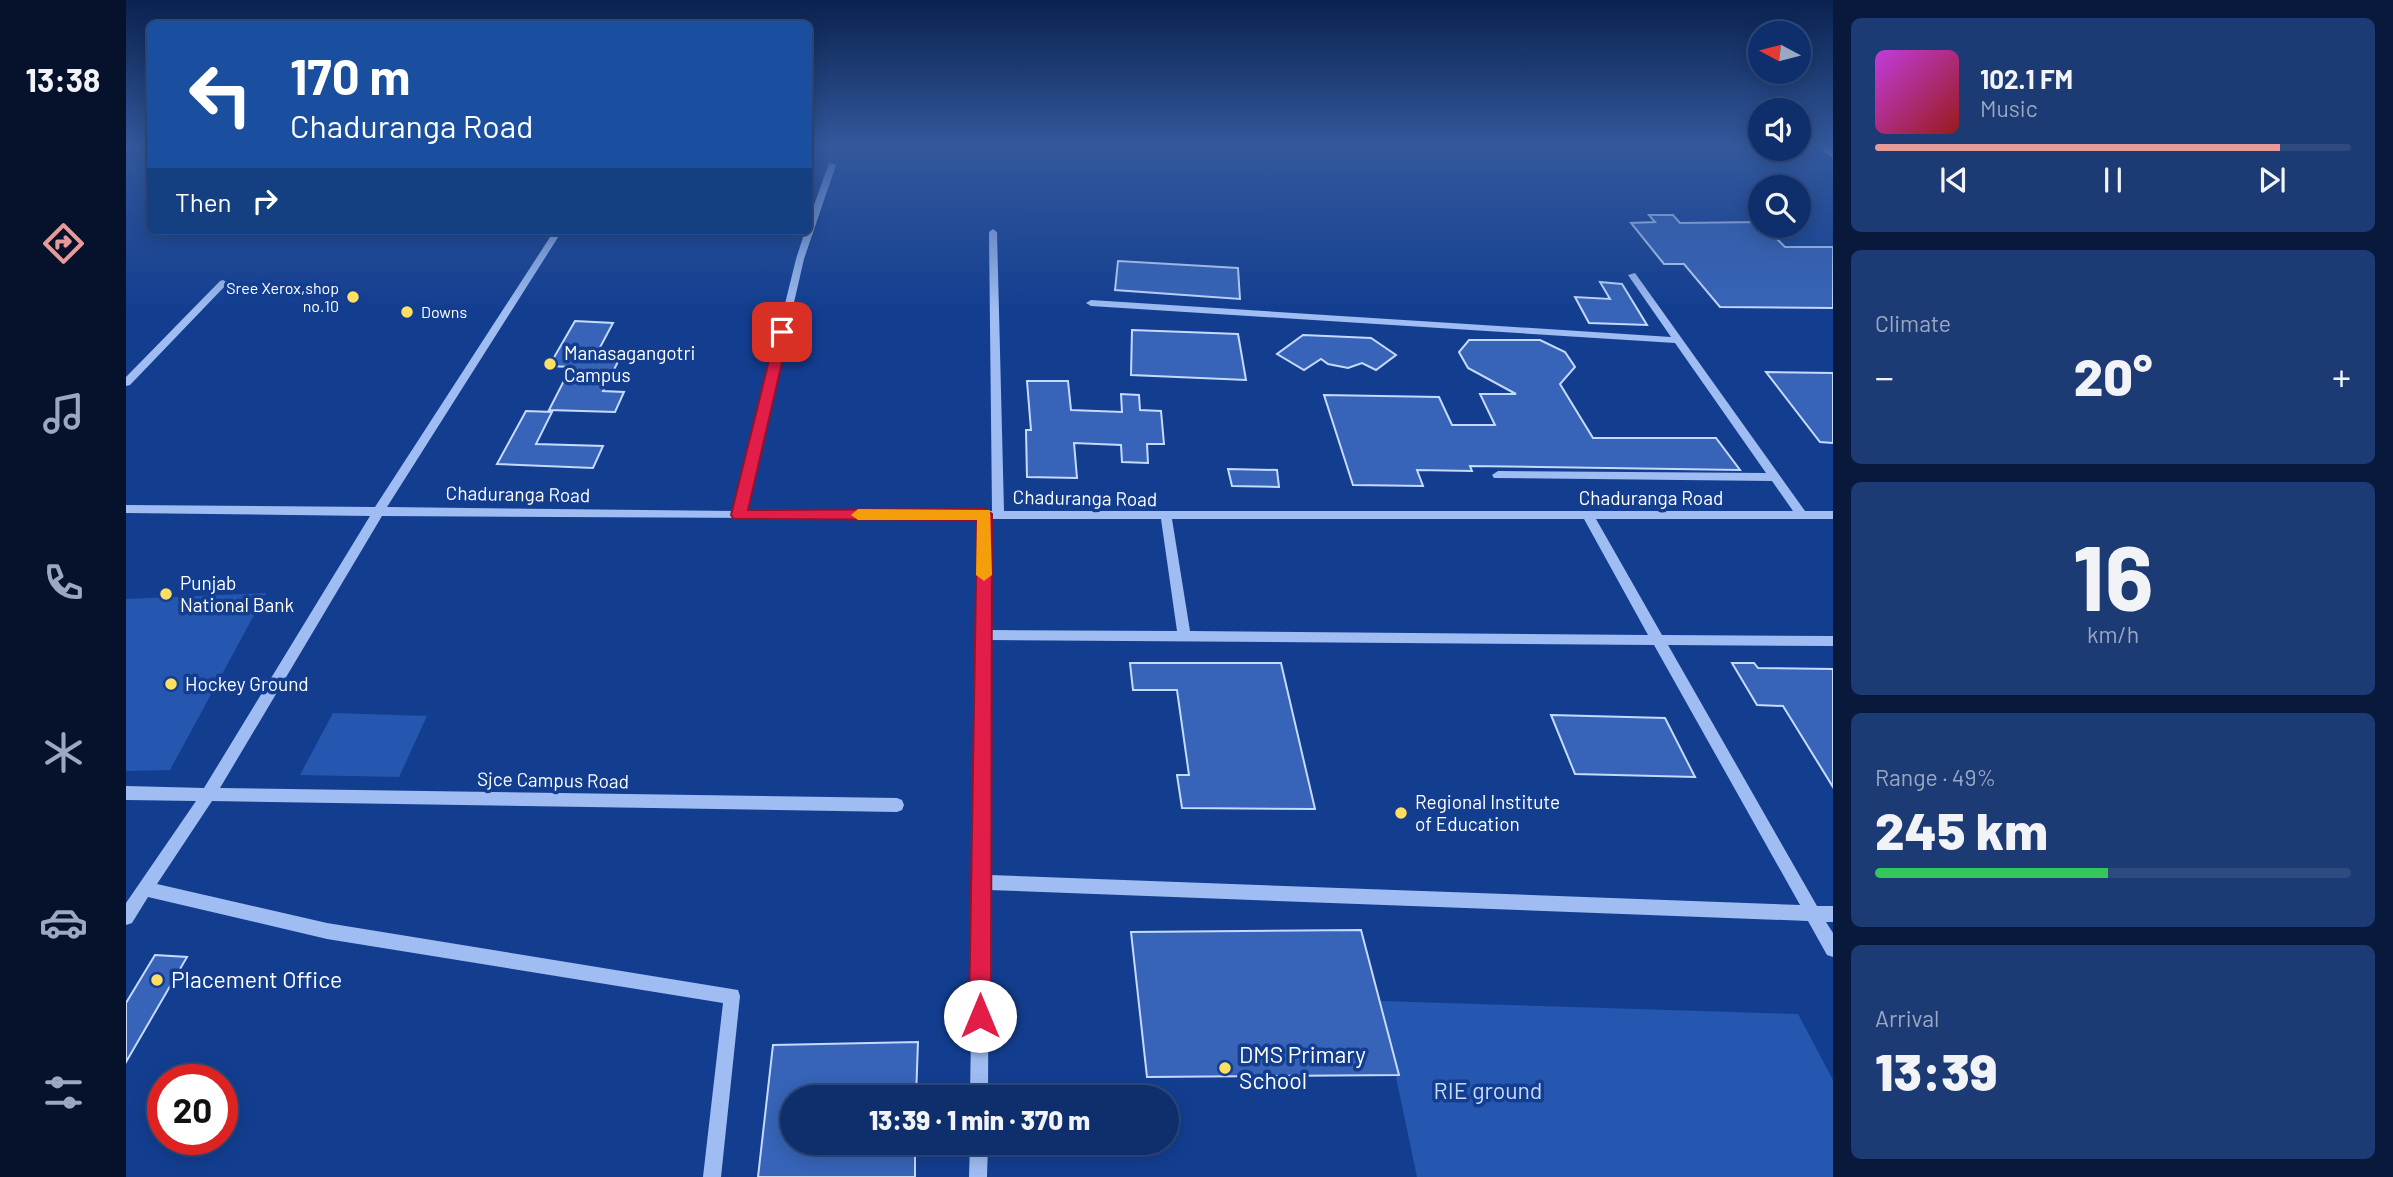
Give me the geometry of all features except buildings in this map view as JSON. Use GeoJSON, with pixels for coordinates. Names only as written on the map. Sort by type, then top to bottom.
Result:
{"type":"FeatureCollection","features":[{"type":"Feature","properties":{"kind":"street"},"geometry":{"type":"LineString","coordinates":[[991,514],[993,232]]}},
{"type":"Feature","properties":{"kind":"street"},"geometry":{"type":"LineString","coordinates":[[126,917],[209,793],[379,510],[555,235]]}},
{"type":"Feature","properties":{"kind":"street"},"geometry":{"type":"LineString","coordinates":[[1632,275],[1802,515]]}},
{"type":"Feature","properties":{"kind":"street"},"geometry":{"type":"LineString","coordinates":[[126,383],[223,283]]}},
{"type":"Feature","properties":{"kind":"street"},"geometry":{"type":"LineString","coordinates":[[1091,303],[1678,340]]}},
{"type":"Feature","properties":{"kind":"street"},"geometry":{"type":"LineString","coordinates":[[1498,475],[1776,477]]}},
{"type":"Feature","properties":{"kind":"street","name":"Chaduranga Road"},"geometry":{"type":"LineString","coordinates":[[126,509],[739,515],[1833,516]]}},
{"type":"Feature","properties":{"kind":"street"},"geometry":{"type":"LineString","coordinates":[[1166,516],[1184,636]]}},
{"type":"Feature","properties":{"kind":"street"},"geometry":{"type":"LineString","coordinates":[[1588,516],[1833,949]]}},
{"type":"Feature","properties":{"kind":"street"},"geometry":{"type":"LineString","coordinates":[[984,635],[1833,641]]}},
{"type":"Feature","properties":{"kind":"street","name":"Sjce Campus Road"},"geometry":{"type":"LineString","coordinates":[[126,793],[897,805]]}},
{"type":"Feature","properties":{"kind":"street"},"geometry":{"type":"LineString","coordinates":[[982,882],[1833,914]]}},
{"type":"Feature","properties":{"kind":"street"},"geometry":{"type":"LineString","coordinates":[[145,889],[327,931],[732,996],[712,1177]]}},
{"type":"Feature","properties":{"kind":"street"},"geometry":{"type":"LineString","coordinates":[[978,1177],[979,1155]]}},
{"type":"Feature","properties":{"kind":"lane"},"geometry":{"type":"LineString","coordinates":[[812,224],[820,201]]}},
{"type":"Feature","properties":{"kind":"lane"},"geometry":{"type":"LineString","coordinates":[[739,515],[800,259],[808,235]]}},
{"type":"Feature","properties":{"kind":"lane"},"geometry":{"type":"LineString","coordinates":[[979,1085],[984,635],[991,514]]}},
{"type":"Feature","properties":{"kind":"green space","name":"Hockey Ground"},"geometry":{"type":"Polygon","coordinates":[[[266,593],[170,770],[126,771],[126,599],[266,593]]]}},
{"type":"Feature","properties":{"kind":"green space"},"geometry":{"type":"Polygon","coordinates":[[[333,713],[427,716],[399,777],[300,775],[333,713]]]}},
{"type":"Feature","properties":{"kind":"green space","name":"RIE ground"},"geometry":{"type":"Polygon","coordinates":[[[1380,1001],[1798,1014],[1833,1080],[1833,1177],[1417,1177],[1380,1001]]]}},
{"type":"Feature","properties":{"kind":"slow traffic"},"geometry":{"type":"LineString","coordinates":[[858,515],[985,514],[984,575]]}},
{"type":"Feature","properties":{"kind":"place","name":"Sree Xerox,shop no.10"},"geometry":{"type":"Point","coordinates":[353,297]}},
{"type":"Feature","properties":{"kind":"place","name":"Downs"},"geometry":{"type":"Point","coordinates":[407,312]}},
{"type":"Feature","properties":{"kind":"place","name":"Manasagangotri Campus"},"geometry":{"type":"Point","coordinates":[550,364]}},
{"type":"Feature","properties":{"kind":"place","name":"Punjab National Bank"},"geometry":{"type":"Point","coordinates":[166,594]}},
{"type":"Feature","properties":{"kind":"place","name":"Hockey Ground"},"geometry":{"type":"Point","coordinates":[171,684]}},
{"type":"Feature","properties":{"kind":"place","name":"Regional Institute of Education"},"geometry":{"type":"Point","coordinates":[1401,813]}},
{"type":"Feature","properties":{"kind":"place","name":"Placement Office"},"geometry":{"type":"Point","coordinates":[157,980]}},
{"type":"Feature","properties":{"kind":"place","name":"DMS Primary School"},"geometry":{"type":"Point","coordinates":[1225,1068]}},
{"type":"Feature","properties":{"kind":"route"},"geometry":{"type":"LineString","coordinates":[[782,332],[739,515],[985,514],[980,1016]]}}]}
